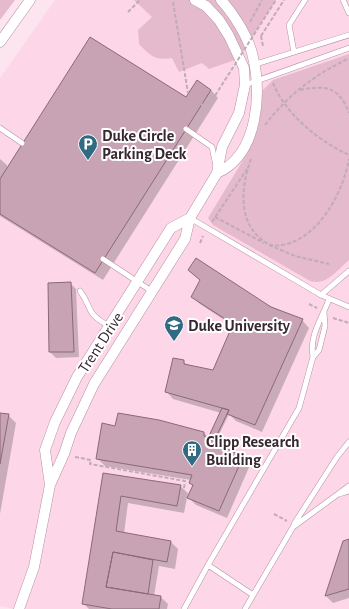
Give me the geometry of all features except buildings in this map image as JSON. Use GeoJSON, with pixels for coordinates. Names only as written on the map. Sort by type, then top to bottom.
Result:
{"type":"FeatureCollection","features":[{"type":"Feature","properties":{"kind":"street"},"geometry":{"type":"LineString","coordinates":[[0,42],[30,0]]}},
{"type":"Feature","properties":{"kind":"street","name":"Trent Drive"},"geometry":{"type":"LineString","coordinates":[[195,0],[206,6],[220,20],[255,81],[257,100],[253,126],[240,157],[229,168],[217,173]]}},
{"type":"Feature","properties":{"kind":"street","name":"Trent Drive"},"geometry":{"type":"LineString","coordinates":[[19,609],[34,568],[50,484],[64,454],[71,433],[94,384],[185,239],[190,218],[217,173],[222,147],[239,113],[252,52],[236,20],[221,0]]}},
{"type":"Feature","properties":{"kind":"street","name":"Trent Drive"},"geometry":{"type":"LineString","coordinates":[[50,484],[45,450],[55,422],[77,377],[171,228],[190,218]]}},
{"type":"Feature","properties":{"kind":"lane"},"geometry":{"type":"LineString","coordinates":[[294,52],[290,25],[305,0]]}},
{"type":"Feature","properties":{"kind":"lane"},"geometry":{"type":"LineString","coordinates":[[343,0],[349,13]]}},
{"type":"Feature","properties":{"kind":"lane"},"geometry":{"type":"LineString","coordinates":[[248,67],[349,35]]}},
{"type":"Feature","properties":{"kind":"lane"},"geometry":{"type":"LineString","coordinates":[[245,85],[349,48]]}},
{"type":"Feature","properties":{"kind":"lane"},"geometry":{"type":"LineString","coordinates":[[0,128],[22,143]]}},
{"type":"Feature","properties":{"kind":"lane"},"geometry":{"type":"LineString","coordinates":[[186,129],[212,148],[217,173]]}},
{"type":"Feature","properties":{"kind":"lane"},"geometry":{"type":"LineString","coordinates":[[190,218],[207,230],[321,296],[349,307]]}},
{"type":"Feature","properties":{"kind":"lane"},"geometry":{"type":"LineString","coordinates":[[103,259],[153,292]]}},
{"type":"Feature","properties":{"kind":"lane"},"geometry":{"type":"LineString","coordinates":[[321,296],[349,271]]}},
{"type":"Feature","properties":{"kind":"lane"},"geometry":{"type":"LineString","coordinates":[[80,291],[89,311],[96,318],[110,326]]}},
{"type":"Feature","properties":{"kind":"lane"},"geometry":{"type":"LineString","coordinates":[[184,609],[299,408],[313,357],[311,347],[317,324],[329,299]]}},
{"type":"Feature","properties":{"kind":"lane"},"geometry":{"type":"LineString","coordinates":[[313,357],[320,350],[325,326],[324,312]]}},
{"type":"Feature","properties":{"kind":"lane"},"geometry":{"type":"LineString","coordinates":[[245,609],[293,527],[337,457],[349,442]]}},
{"type":"Feature","properties":{"kind":"lane"},"geometry":{"type":"LineString","coordinates":[[293,527],[349,486]]}},
{"type":"Feature","properties":{"kind":"lane"},"geometry":{"type":"LineString","coordinates":[[337,495],[349,491]]}},
{"type":"Feature","properties":{"kind":"lane"},"geometry":{"type":"LineString","coordinates":[[208,565],[253,595]]}},
{"type":"Feature","properties":{"kind":"path"},"geometry":{"type":"LineString","coordinates":[[128,12],[140,0]]}},
{"type":"Feature","properties":{"kind":"path"},"geometry":{"type":"LineString","coordinates":[[249,23],[262,0]]}},
{"type":"Feature","properties":{"kind":"path"},"geometry":{"type":"LineString","coordinates":[[201,106],[211,102],[276,0]]}},
{"type":"Feature","properties":{"kind":"path"},"geometry":{"type":"LineString","coordinates":[[252,52],[284,0]]}},
{"type":"Feature","properties":{"kind":"path"},"geometry":{"type":"LineString","coordinates":[[172,2],[188,93]]}},
{"type":"Feature","properties":{"kind":"path"},"geometry":{"type":"LineString","coordinates":[[261,36],[265,61]]}},
{"type":"Feature","properties":{"kind":"path"},"geometry":{"type":"LineString","coordinates":[[262,131],[283,102],[327,68],[349,58]]}},
{"type":"Feature","properties":{"kind":"path"},"geometry":{"type":"LineString","coordinates":[[270,76],[283,102],[301,122],[337,150],[349,155]]}},
{"type":"Feature","properties":{"kind":"path"},"geometry":{"type":"LineString","coordinates":[[298,90],[326,87],[338,93],[345,102],[349,113]]}},
{"type":"Feature","properties":{"kind":"path"},"geometry":{"type":"LineString","coordinates":[[252,155],[245,175],[243,196],[248,222],[254,234],[267,244],[281,246],[294,242],[310,231],[322,219],[341,185],[349,159]]}},
{"type":"Feature","properties":{"kind":"path"},"geometry":{"type":"LineString","coordinates":[[200,243],[215,216],[248,166]]}},
{"type":"Feature","properties":{"kind":"path"},"geometry":{"type":"LineString","coordinates":[[215,216],[267,244],[295,256],[329,264]]}},
{"type":"Feature","properties":{"kind":"path"},"geometry":{"type":"LineString","coordinates":[[75,457],[91,460],[90,464],[185,481],[181,508]]}},
{"type":"Feature","properties":{"kind":"path"},"geometry":{"type":"LineString","coordinates":[[274,514],[282,518]]}},
{"type":"Feature","properties":{"kind":"shaded area"},"geometry":{"type":"Polygon","coordinates":[[[0,0],[15,0],[0,20],[0,0]]]}},
{"type":"Feature","properties":{"kind":"shaded area","name":"Duke University"},"geometry":{"type":"Polygon","coordinates":[[[55,0],[349,0],[349,609],[13,609],[0,606],[0,78],[55,0]]]}},
{"type":"Feature","properties":{"kind":"shaded area"},"geometry":{"type":"Polygon","coordinates":[[[134,0],[276,0],[238,59],[209,69],[202,63],[179,72],[172,58],[161,59],[154,57],[139,44],[138,30],[152,17],[134,0]]]}},
{"type":"Feature","properties":{"kind":"shaded area"},"geometry":{"type":"Polygon","coordinates":[[[349,54],[349,260],[327,279],[316,282],[310,281],[213,225],[208,218],[248,152],[258,123],[263,90],[273,80],[349,54]]]}},
{"type":"Feature","properties":{"kind":"place","name":"Duke Circle Parking Deck"},"geometry":{"type":"Point","coordinates":[88,161]}},
{"type":"Feature","properties":{"kind":"place","name":"Duke University"},"geometry":{"type":"Point","coordinates":[174,342]}},
{"type":"Feature","properties":{"kind":"place","name":"Clipp Research Building"},"geometry":{"type":"Point","coordinates":[192,467]}}]}
